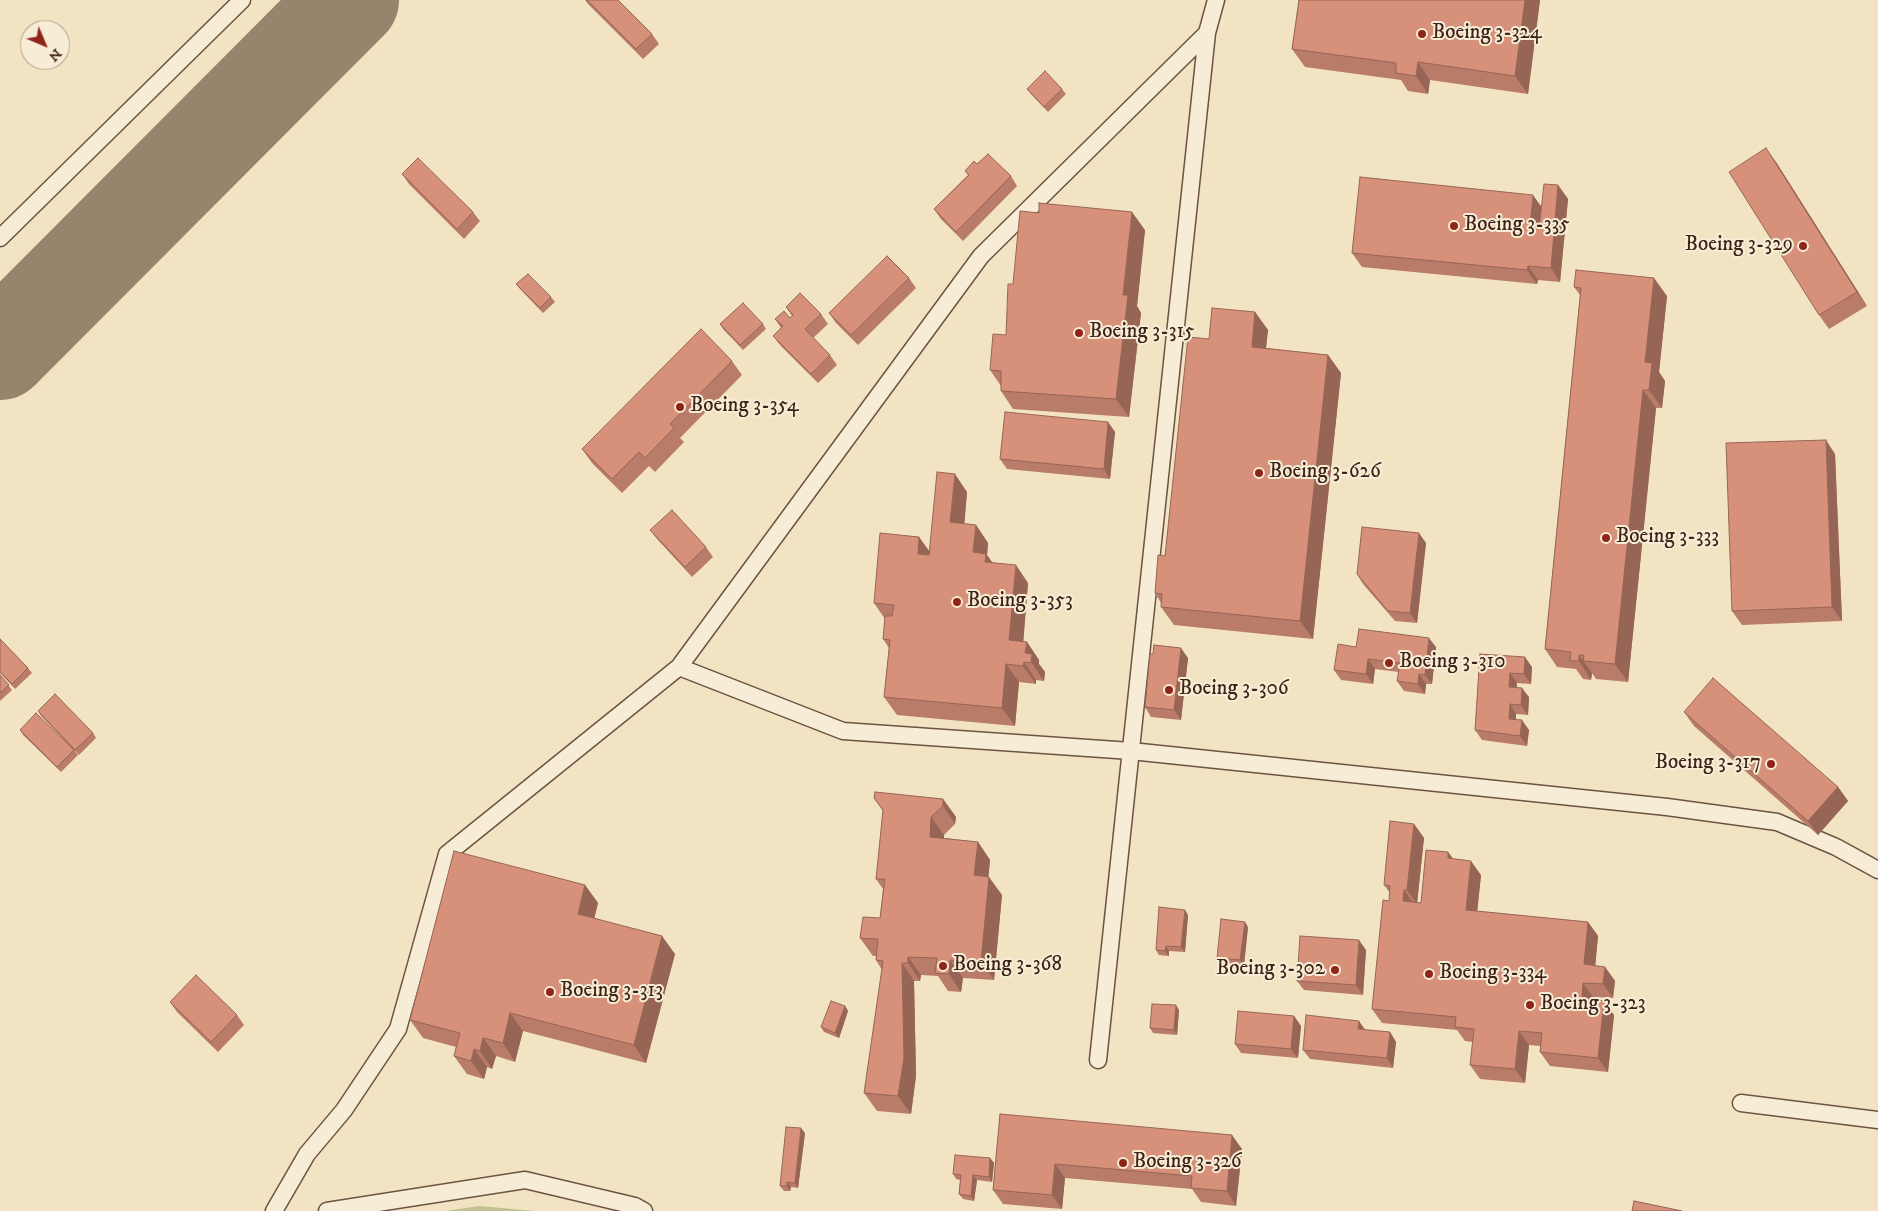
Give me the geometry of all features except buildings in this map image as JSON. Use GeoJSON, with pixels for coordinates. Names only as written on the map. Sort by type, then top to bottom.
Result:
{"type":"FeatureCollection","features":[{"type":"Feature","properties":{"kind":"lane"},"geometry":{"type":"LineString","coordinates":[[0,238],[242,0]]}},
{"type":"Feature","properties":{"kind":"lane"},"geometry":{"type":"LineString","coordinates":[[1098,1060],[1207,33],[1216,0]]}},
{"type":"Feature","properties":{"kind":"lane"},"geometry":{"type":"LineString","coordinates":[[274,1211],[307,1154],[344,1110],[398,1029],[447,854],[679,667],[982,256],[1207,33]]}},
{"type":"Feature","properties":{"kind":"lane"},"geometry":{"type":"LineString","coordinates":[[679,667],[843,731],[1131,751],[1658,806],[1777,822],[1836,846],[1878,870]]}},
{"type":"Feature","properties":{"kind":"lane"},"geometry":{"type":"LineString","coordinates":[[1741,1102],[1878,1120]]}},
{"type":"Feature","properties":{"kind":"lane"},"geometry":{"type":"LineString","coordinates":[[328,1211],[524,1180],[635,1206],[644,1211]]}},
{"type":"Feature","properties":{"kind":"green space"},"geometry":{"type":"Polygon","coordinates":[[[479,1206],[535,1211],[445,1211],[479,1206]]]}},
{"type":"Feature","properties":{"kind":"taxiway"},"geometry":{"type":"LineString","coordinates":[[0,351],[350,0]]}},
{"type":"Feature","properties":{"kind":"place","name":"Boeing 3-324"},"geometry":{"type":"Point","coordinates":[1422,34]}},
{"type":"Feature","properties":{"kind":"place","name":"Boeing 3-335"},"geometry":{"type":"Point","coordinates":[1454,226]}},
{"type":"Feature","properties":{"kind":"place","name":"Boeing 3-329"},"geometry":{"type":"Point","coordinates":[1803,246]}},
{"type":"Feature","properties":{"kind":"place","name":"Boeing 3-315"},"geometry":{"type":"Point","coordinates":[1079,333]}},
{"type":"Feature","properties":{"kind":"place","name":"Boeing 3-354"},"geometry":{"type":"Point","coordinates":[680,407]}},
{"type":"Feature","properties":{"kind":"place","name":"Boeing 3-626"},"geometry":{"type":"Point","coordinates":[1259,473]}},
{"type":"Feature","properties":{"kind":"place","name":"Boeing 3-333"},"geometry":{"type":"Point","coordinates":[1606,538]}},
{"type":"Feature","properties":{"kind":"place","name":"Boeing 3-353"},"geometry":{"type":"Point","coordinates":[957,602]}},
{"type":"Feature","properties":{"kind":"place","name":"Boeing 3-310"},"geometry":{"type":"Point","coordinates":[1389,663]}},
{"type":"Feature","properties":{"kind":"place","name":"Boeing 3-306"},"geometry":{"type":"Point","coordinates":[1169,690]}},
{"type":"Feature","properties":{"kind":"place","name":"Boeing 3-317"},"geometry":{"type":"Point","coordinates":[1771,764]}},
{"type":"Feature","properties":{"kind":"place","name":"Boeing 3-368"},"geometry":{"type":"Point","coordinates":[943,966]}},
{"type":"Feature","properties":{"kind":"place","name":"Boeing 3-302"},"geometry":{"type":"Point","coordinates":[1335,970]}},
{"type":"Feature","properties":{"kind":"place","name":"Boeing 3-334"},"geometry":{"type":"Point","coordinates":[1429,974]}},
{"type":"Feature","properties":{"kind":"place","name":"Boeing 3-313"},"geometry":{"type":"Point","coordinates":[550,992]}},
{"type":"Feature","properties":{"kind":"place","name":"Boeing 3-323"},"geometry":{"type":"Point","coordinates":[1530,1005]}},
{"type":"Feature","properties":{"kind":"place","name":"Boeing 3-326"},"geometry":{"type":"Point","coordinates":[1123,1163]}}]}
